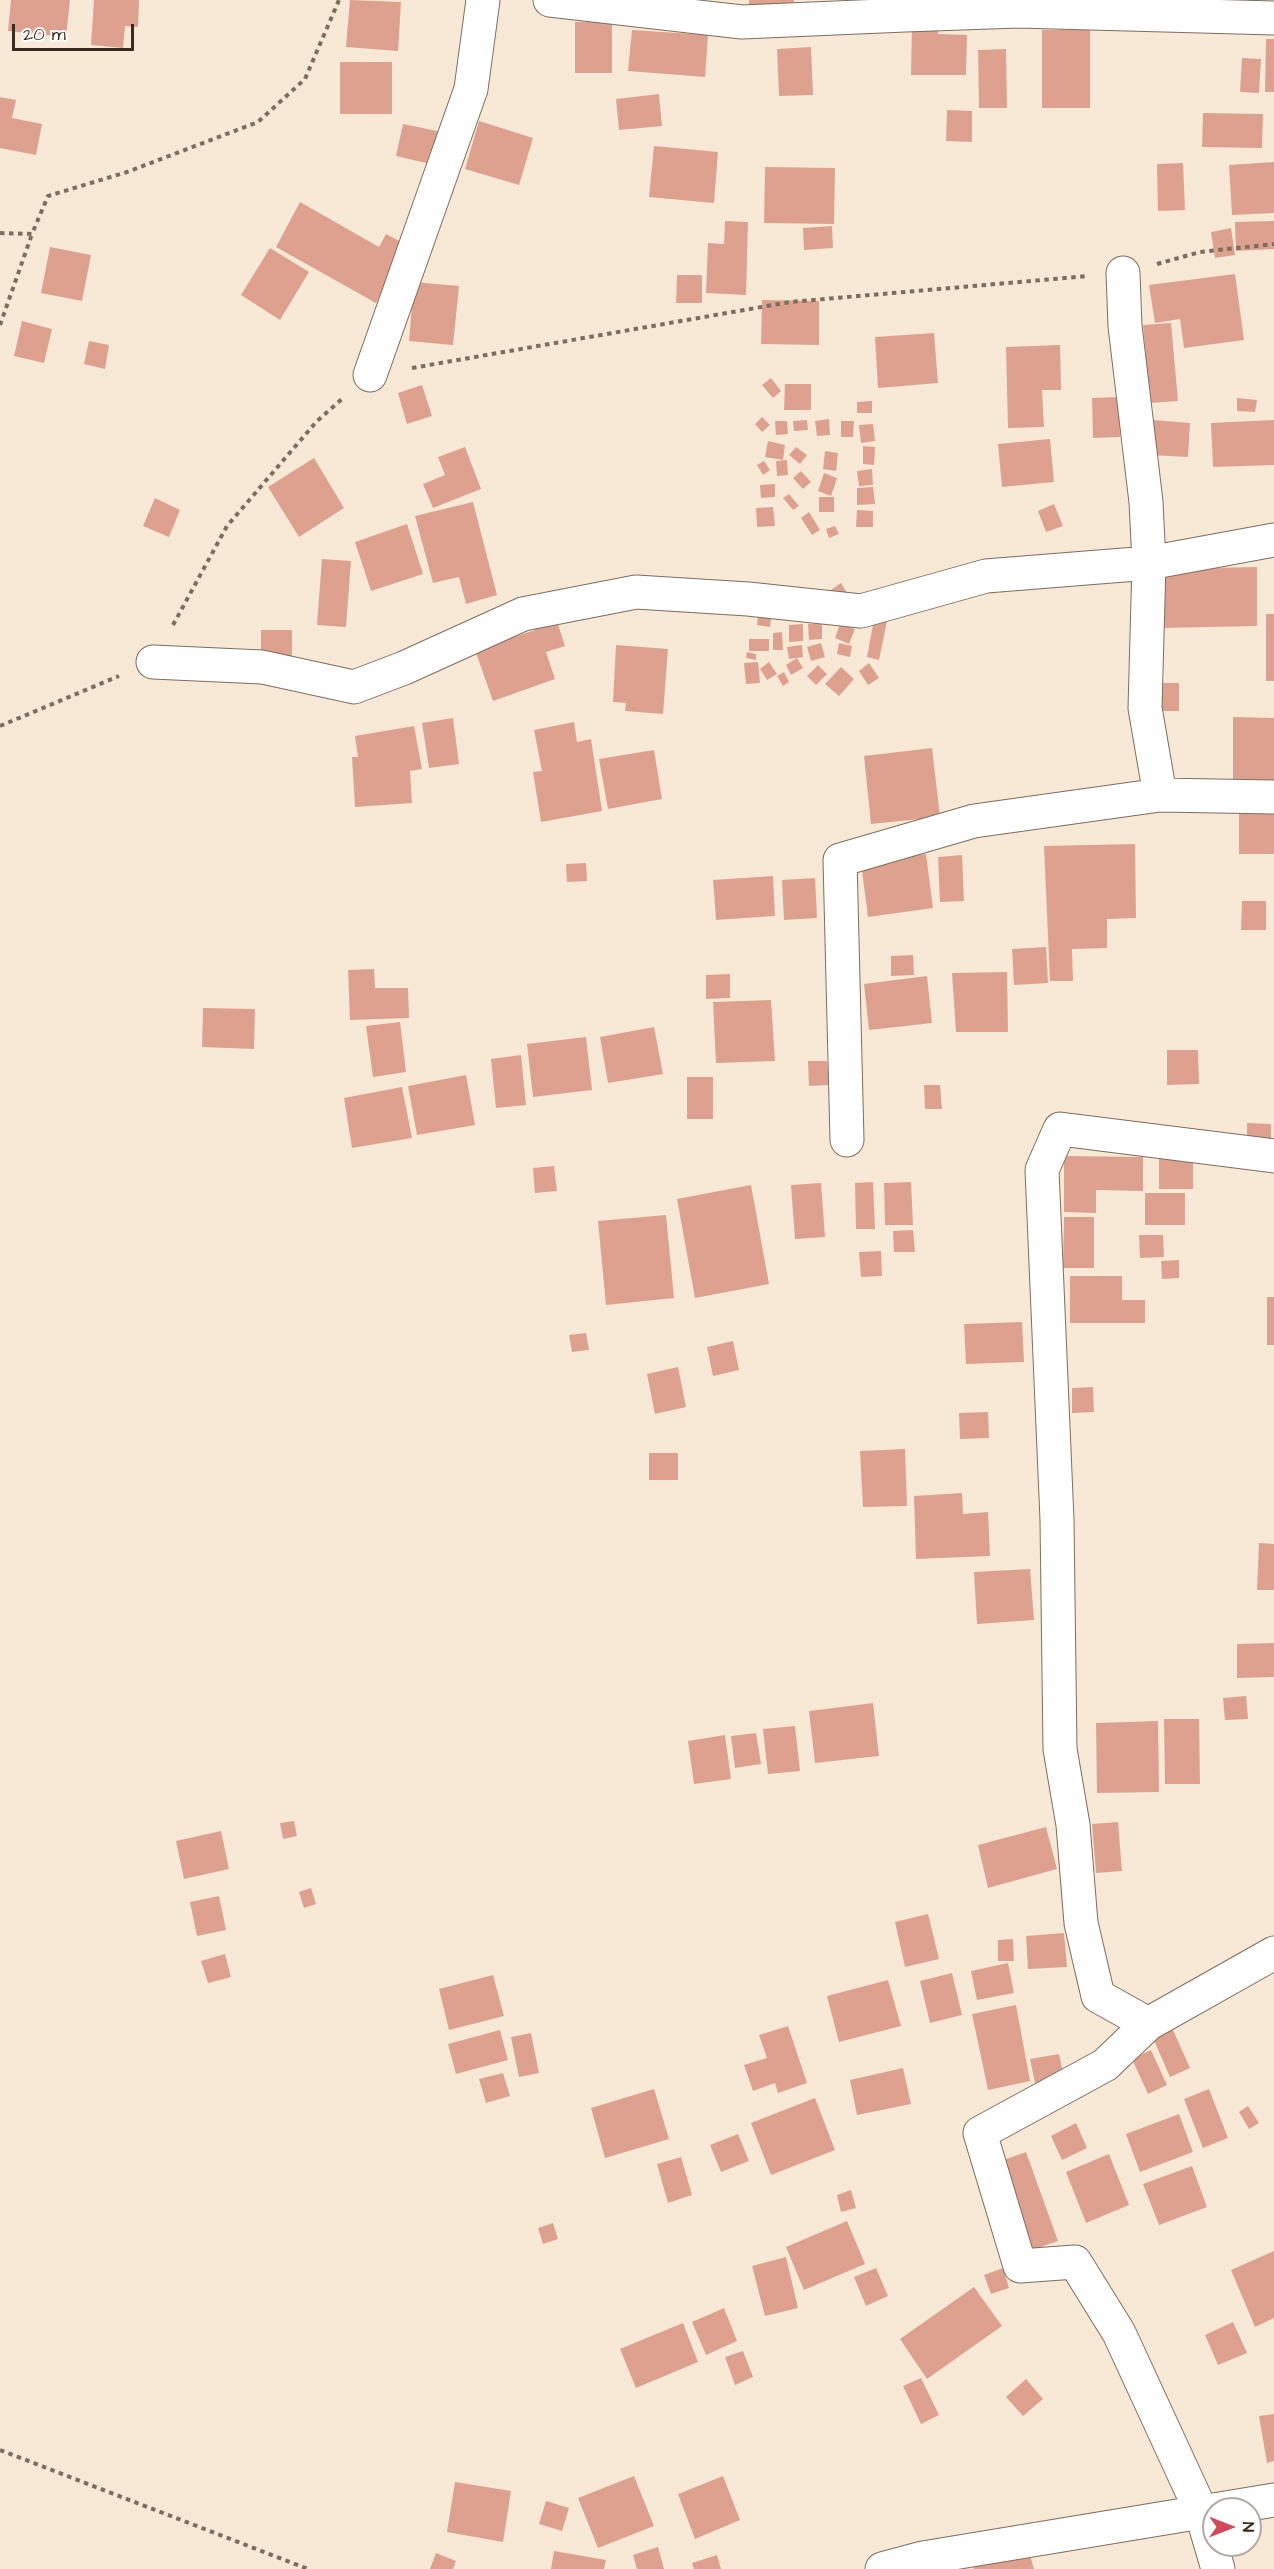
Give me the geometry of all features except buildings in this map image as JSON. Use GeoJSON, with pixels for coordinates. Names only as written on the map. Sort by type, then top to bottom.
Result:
{"type":"FeatureCollection","features":[{"type":"Feature","properties":{"kind":"street"},"geometry":{"type":"LineString","coordinates":[[370,375],[471,90],[483,0]]}},
{"type":"Feature","properties":{"kind":"street"},"geometry":{"type":"LineString","coordinates":[[550,0],[742,22],[904,8],[1018,11],[1153,8],[1274,18]]}},
{"type":"Feature","properties":{"kind":"street"},"geometry":{"type":"LineString","coordinates":[[1123,273],[1125,326],[1146,502],[1149,563],[1145,708],[1160,795]]}},
{"type":"Feature","properties":{"kind":"street"},"geometry":{"type":"LineString","coordinates":[[153,663],[262,666],[354,687],[404,668],[523,614],[636,592],[748,599],[861,611],[986,576],[1149,563],[1274,540]]}},
{"type":"Feature","properties":{"kind":"street"},"geometry":{"type":"LineString","coordinates":[[847,1140],[840,860],[974,821],[1160,795],[1274,797]]}},
{"type":"Feature","properties":{"kind":"street"},"geometry":{"type":"LineString","coordinates":[[1148,2024],[1098,1996],[1081,1923],[1073,1825],[1060,1749],[1057,1520],[1042,1170],[1060,1129],[1274,1156]]}},
{"type":"Feature","properties":{"kind":"street"},"geometry":{"type":"LineString","coordinates":[[1218,2569],[1201,2511],[1119,2333],[1075,2262],[1020,2266],[980,2133],[1105,2065],[1148,2024],[1274,1953]]}},
{"type":"Feature","properties":{"kind":"street"},"geometry":{"type":"LineString","coordinates":[[882,2569],[924,2558],[1274,2500]]}},
{"type":"Feature","properties":{"kind":"path"},"geometry":{"type":"LineString","coordinates":[[0,325],[48,196],[127,172],[258,122],[305,80],[339,0]]}},
{"type":"Feature","properties":{"kind":"path"},"geometry":{"type":"LineString","coordinates":[[0,233],[32,234]]}},
{"type":"Feature","properties":{"kind":"path"},"geometry":{"type":"LineString","coordinates":[[0,726],[153,663],[227,526],[317,421],[370,375],[790,302],[1123,273],[1200,252],[1274,244]]}},
{"type":"Feature","properties":{"kind":"path"},"geometry":{"type":"LineString","coordinates":[[0,2450],[308,2569]]}}]}
